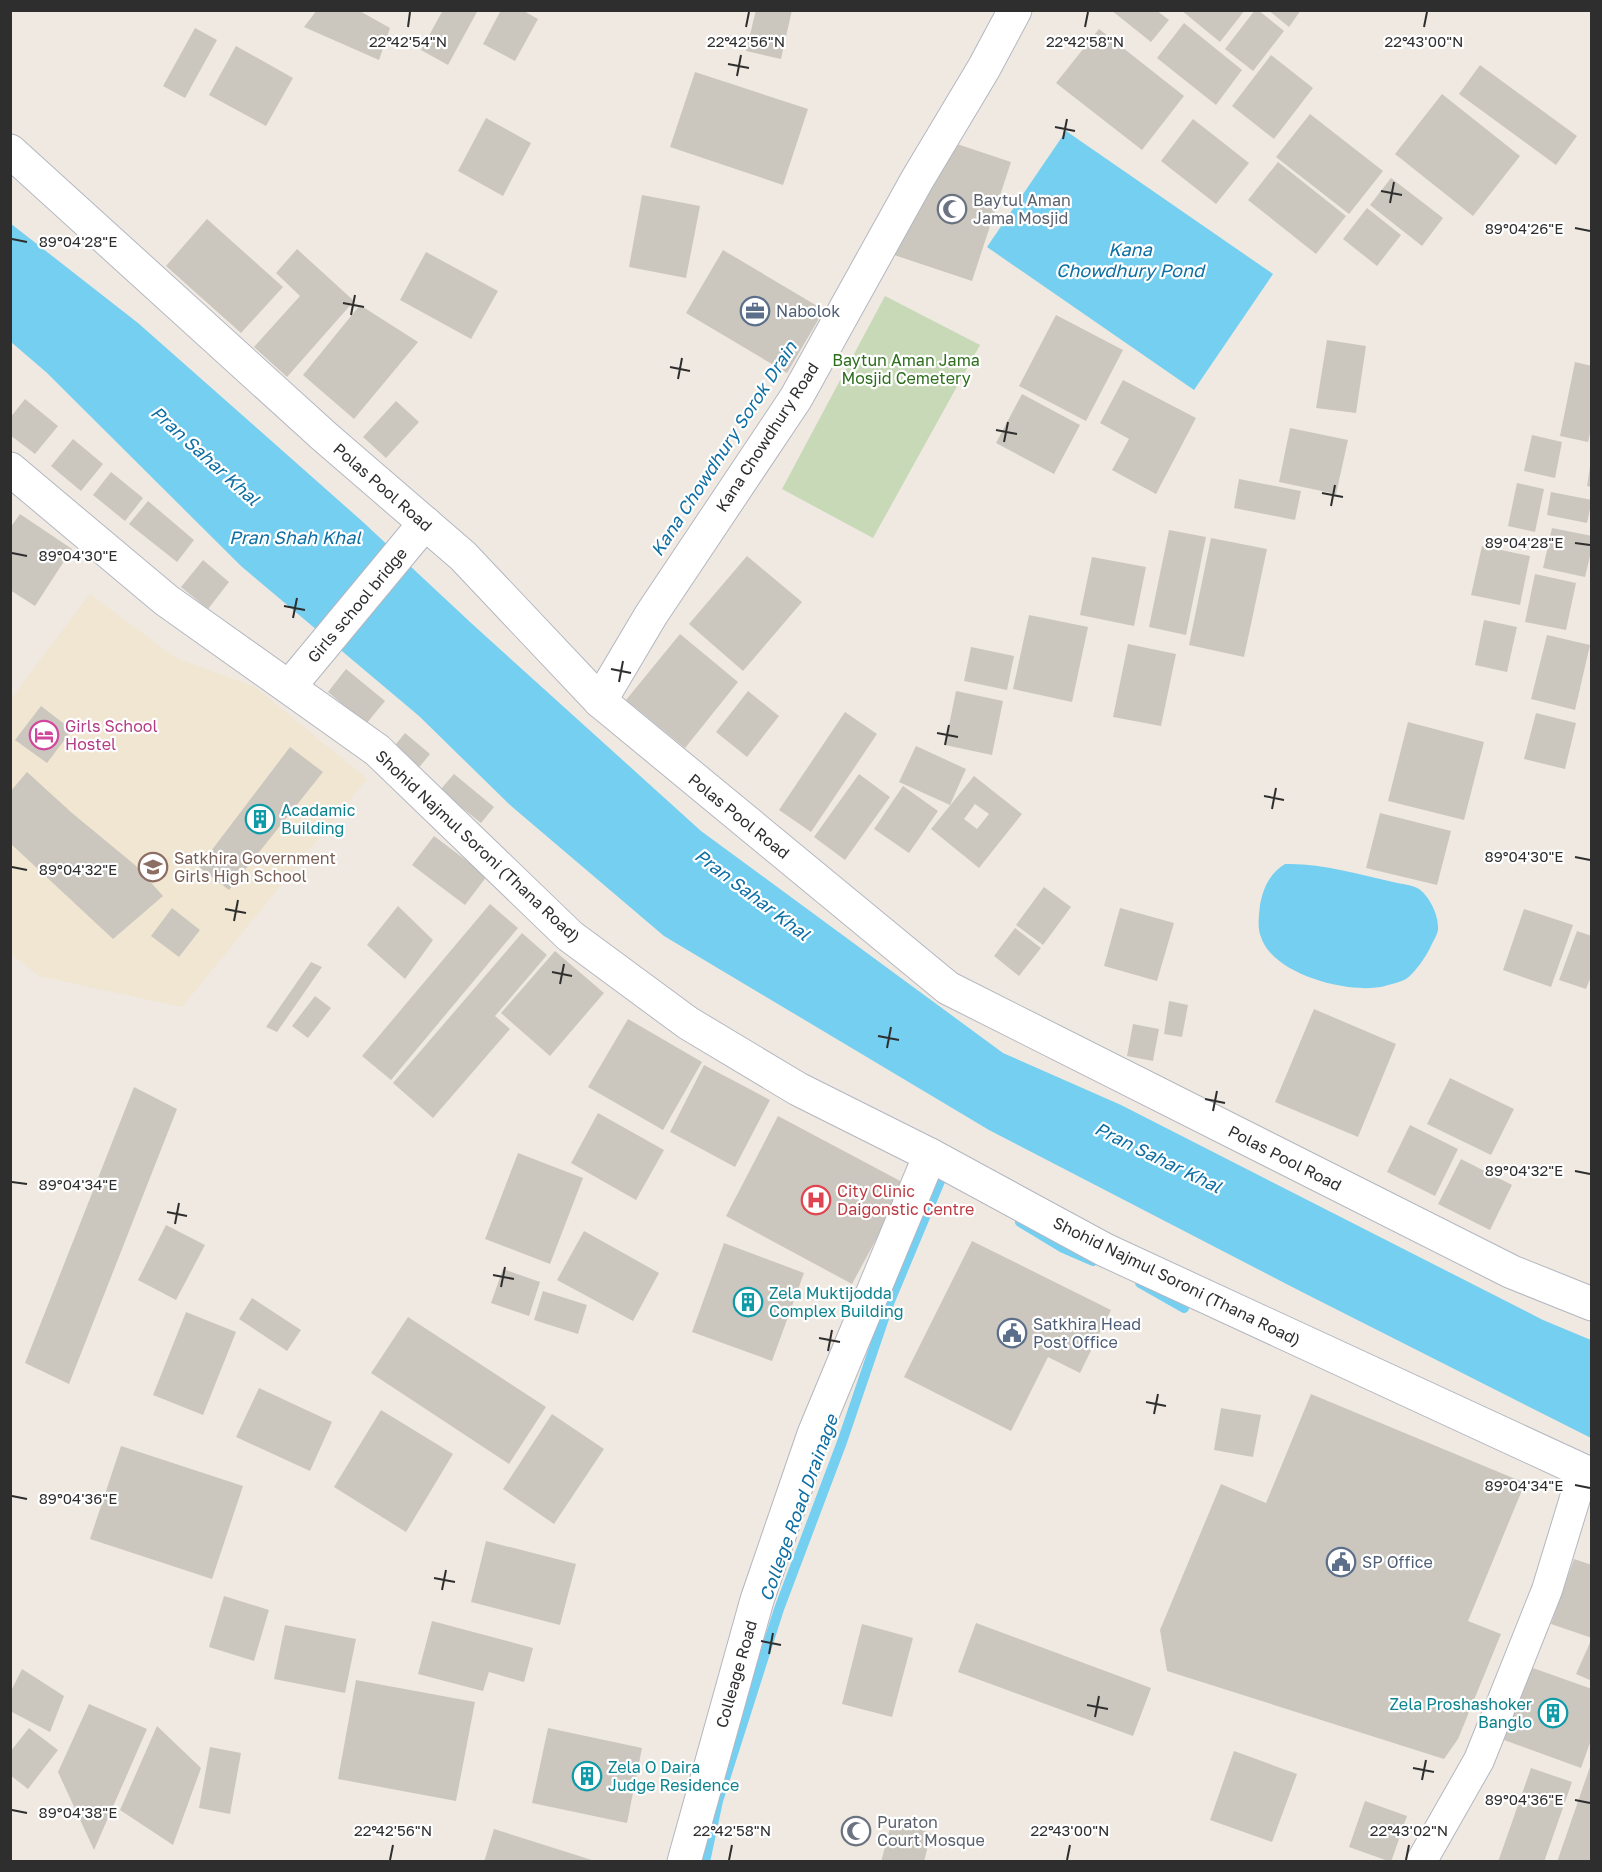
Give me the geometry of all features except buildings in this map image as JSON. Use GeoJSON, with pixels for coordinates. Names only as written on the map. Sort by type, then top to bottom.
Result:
{"type":"FeatureCollection","features":[{"type":"Feature","properties":{"kind":"street","name":"Kana Chowdhury Road"},"geometry":{"type":"LineString","coordinates":[[600,701],[651,615],[796,398],[1015,10]]}},
{"type":"Feature","properties":{"kind":"street","name":"Polas Pool Road"},"geometry":{"type":"LineString","coordinates":[[10,151],[325,437],[463,556],[600,701],[948,988],[1512,1272],[1592,1304]]}},
{"type":"Feature","properties":{"kind":"street","name":"Shohid Najmul Soroni (Thana Road)"},"geometry":{"type":"LineString","coordinates":[[15,481],[166,600],[377,750],[570,936],[679,1016],[798,1089],[930,1155],[1105,1250],[1587,1474]]}},
{"type":"Feature","properties":{"kind":"street","name":"Girls school bridge"},"geometry":{"type":"LineString","coordinates":[[289,687],[424,523]]}},
{"type":"Feature","properties":{"kind":"street","name":"Colleage Road"},"geometry":{"type":"LineString","coordinates":[[684,1862],[757,1600],[814,1434],[930,1155]]}},
{"type":"Feature","properties":{"kind":"street"},"geometry":{"type":"LineString","coordinates":[[1420,1862],[1479,1760],[1547,1590],[1587,1474]]}},
{"type":"Feature","properties":{"kind":"shaded area","name":"Satkhira Government Girls High School"},"geometry":{"type":"Polygon","coordinates":[[[90,594],[176,658],[255,687],[367,779],[182,1007],[39,976],[11,954],[10,700],[90,594]]]}},
{"type":"Feature","properties":{"kind":"green space","name":"Baytun Aman Jama Mosjid Cemetery"},"geometry":{"type":"Polygon","coordinates":[[[885,296],[980,345],[873,538],[782,489],[885,296]]]}},
{"type":"Feature","properties":{"kind":"water","name":"Kana Chowdhury Pond"},"geometry":{"type":"Polygon","coordinates":[[[1066,131],[1273,274],[1194,390],[987,247],[1066,131]]]}},
{"type":"Feature","properties":{"kind":"water","name":"Pran Shah Khal"},"geometry":{"type":"Polygon","coordinates":[[[10,223],[138,323],[363,522],[701,831],[1003,1053],[1121,1105],[1543,1320],[1591,1340],[1591,1438],[989,1130],[664,936],[510,805],[419,716],[241,566],[46,372],[11,342],[10,223]]]}},
{"type":"Feature","properties":{"kind":"water"},"geometry":{"type":"Polygon","coordinates":[[[1285,864],[1312,865],[1339,870],[1419,889],[1430,902],[1438,924],[1438,931],[1420,964],[1404,980],[1370,988],[1314,979],[1296,972],[1281,962],[1268,950],[1261,937],[1259,921],[1265,887],[1271,876],[1285,864]]]}},
{"type":"Feature","properties":{"kind":"waterway","name":"College Road Drainage"},"geometry":{"type":"LineString","coordinates":[[705,1862],[718,1801],[779,1609],[842,1442],[890,1301],[943,1174],[948,1177]]}},
{"type":"Feature","properties":{"kind":"waterway"},"geometry":{"type":"LineString","coordinates":[[1020,1222],[1063,1248],[1093,1261]]}},
{"type":"Feature","properties":{"kind":"waterway"},"geometry":{"type":"LineString","coordinates":[[1140,1283],[1184,1308]]}},
{"type":"Feature","properties":{"kind":"place","name":"Baytul Aman Jama Mosjid"},"geometry":{"type":"Point","coordinates":[952,209]}},
{"type":"Feature","properties":{"kind":"place","name":"Nabolok"},"geometry":{"type":"Point","coordinates":[755,311]}},
{"type":"Feature","properties":{"kind":"place","name":"Girls School Hostel"},"geometry":{"type":"Point","coordinates":[44,735]}},
{"type":"Feature","properties":{"kind":"place","name":"Acadamic Building"},"geometry":{"type":"Point","coordinates":[260,819]}},
{"type":"Feature","properties":{"kind":"place","name":"Satkhira Government Girls High School"},"geometry":{"type":"Point","coordinates":[153,867]}},
{"type":"Feature","properties":{"kind":"place","name":"City Clinic Daigonstic Centre"},"geometry":{"type":"Point","coordinates":[816,1200]}},
{"type":"Feature","properties":{"kind":"place","name":"Zela Muktijodda Complex Building"},"geometry":{"type":"Point","coordinates":[748,1302]}},
{"type":"Feature","properties":{"kind":"place","name":"Satkhira Head Post Office"},"geometry":{"type":"Point","coordinates":[1012,1333]}},
{"type":"Feature","properties":{"kind":"place","name":"SP Office"},"geometry":{"type":"Point","coordinates":[1341,1562]}},
{"type":"Feature","properties":{"kind":"place","name":"Zela Proshashoker Banglo"},"geometry":{"type":"Point","coordinates":[1553,1713]}},
{"type":"Feature","properties":{"kind":"place","name":"Zela O Daira Judge Residence"},"geometry":{"type":"Point","coordinates":[587,1776]}},
{"type":"Feature","properties":{"kind":"place","name":"Puraton Court Mosque"},"geometry":{"type":"Point","coordinates":[856,1831]}},
{"type":"Feature","properties":{"kind":"water label","name":"Kana Chowdhury Sorok Drain"},"geometry":{"type":"Point","coordinates":[724,449]}},
{"type":"Feature","properties":{"kind":"water label","name":"Pran Sahar Khal"},"geometry":{"type":"Point","coordinates":[205,456]}},
{"type":"Feature","properties":{"kind":"water label","name":"Pran Sahar Khal"},"geometry":{"type":"Point","coordinates":[752,895]}},
{"type":"Feature","properties":{"kind":"water label","name":"Pran Sahar Khal"},"geometry":{"type":"Point","coordinates":[1158,1158]}}]}
